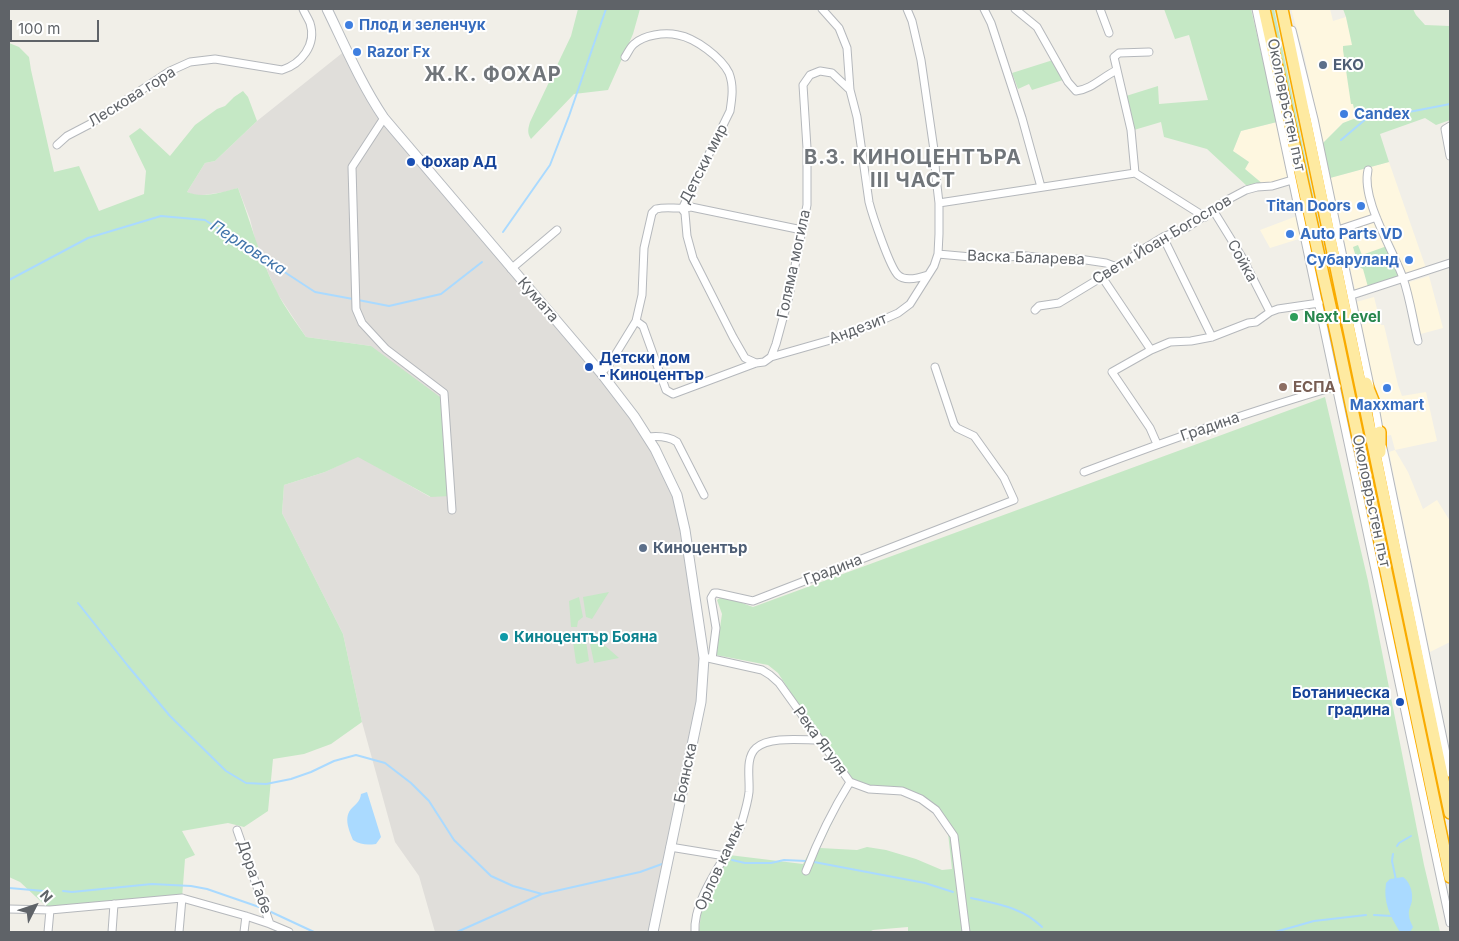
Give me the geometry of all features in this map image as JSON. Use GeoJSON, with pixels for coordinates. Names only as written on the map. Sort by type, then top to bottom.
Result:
{"type":"FeatureCollection","features":[{"type":"Feature","properties":{"kind":"highway"},"geometry":{"type":"LineString","coordinates":[[1257,9],[1272,41]]}},
{"type":"Feature","properties":{"kind":"highway","name":"Околовръстен път"},"geometry":{"type":"LineString","coordinates":[[1264,9],[1340,352],[1450,877]]}},
{"type":"Feature","properties":{"kind":"highway","name":"Околовръстен път"},"geometry":{"type":"LineString","coordinates":[[1284,9],[1318,181],[1450,812]]}},
{"type":"Feature","properties":{"kind":"highway"},"geometry":{"type":"LineString","coordinates":[[1300,91],[1314,119]]}},
{"type":"Feature","properties":{"kind":"highway"},"geometry":{"type":"LineString","coordinates":[[1318,142],[1318,181]]}},
{"type":"Feature","properties":{"kind":"highway"},"geometry":{"type":"LineString","coordinates":[[1355,356],[1374,402]]}},
{"type":"Feature","properties":{"kind":"highway"},"geometry":{"type":"LineString","coordinates":[[1380,432],[1381,484]]}},
{"type":"Feature","properties":{"kind":"main road","name":"Кумата"},"geometry":{"type":"LineString","coordinates":[[327,9],[357,73],[384,118],[601,373],[634,416],[656,449],[677,495],[687,538],[697,614]]}},
{"type":"Feature","properties":{"kind":"main road","name":"Боянска"},"geometry":{"type":"LineString","coordinates":[[653,932],[701,702],[708,659],[697,614]]}},
{"type":"Feature","properties":{"kind":"street","name":"Лескова гора"},"geometry":{"type":"LineString","coordinates":[[57,145],[67,136],[90,124],[170,71],[190,62],[215,59],[282,70],[292,67],[304,56],[310,46],[312,36],[310,25],[303,9]]}},
{"type":"Feature","properties":{"kind":"street"},"geometry":{"type":"LineString","coordinates":[[822,9],[839,28],[847,48],[850,90],[872,215],[897,275],[906,279],[928,275],[934,266],[938,254],[940,234],[934,150],[921,60],[912,20],[907,9]]}},
{"type":"Feature","properties":{"kind":"street"},"geometry":{"type":"LineString","coordinates":[[984,9],[991,23],[1019,108],[1041,187]]}},
{"type":"Feature","properties":{"kind":"street"},"geometry":{"type":"LineString","coordinates":[[1016,9],[1036,27],[1068,82],[1076,91],[1087,90],[1117,70]]}},
{"type":"Feature","properties":{"kind":"street"},"geometry":{"type":"LineString","coordinates":[[1100,9],[1109,33]]}},
{"type":"Feature","properties":{"kind":"street"},"geometry":{"type":"LineString","coordinates":[[1257,9],[1450,923]]}},
{"type":"Feature","properties":{"kind":"street"},"geometry":{"type":"LineString","coordinates":[[1284,9],[1314,119],[1450,773]]}},
{"type":"Feature","properties":{"kind":"street","name":"Детски мир"},"geometry":{"type":"LineString","coordinates":[[601,373],[609,365],[636,321],[642,295],[644,248],[652,213],[660,208],[682,209],[730,111],[733,95],[728,73],[716,58],[698,43],[678,35],[658,34],[640,40],[632,45],[625,57]]}},
{"type":"Feature","properties":{"kind":"street"},"geometry":{"type":"LineString","coordinates":[[1135,173],[1131,130],[1114,57],[1119,53],[1149,52]]}},
{"type":"Feature","properties":{"kind":"street","name":"Голяма могила"},"geometry":{"type":"LineString","coordinates":[[771,357],[789,296],[807,205],[807,148],[803,86],[810,75],[820,71],[832,73],[850,90]]}},
{"type":"Feature","properties":{"kind":"street"},"geometry":{"type":"LineString","coordinates":[[384,118],[352,167],[356,309],[362,323],[386,349],[444,394],[452,510]]}},
{"type":"Feature","properties":{"kind":"street"},"geometry":{"type":"LineString","coordinates":[[1448,127],[1450,156]]}},
{"type":"Feature","properties":{"kind":"street"},"geometry":{"type":"LineString","coordinates":[[1368,170],[1366,180],[1377,219],[1403,279],[1418,341]]}},
{"type":"Feature","properties":{"kind":"street"},"geometry":{"type":"LineString","coordinates":[[939,203],[1135,173],[1205,217]]}},
{"type":"Feature","properties":{"kind":"street","name":"Свети Йоан Богослов"},"geometry":{"type":"LineString","coordinates":[[1035,310],[1039,306],[1059,303],[1102,277],[1114,266],[1123,264],[1163,237],[1188,228],[1246,190],[1272,186],[1292,180]]}},
{"type":"Feature","properties":{"kind":"street"},"geometry":{"type":"LineString","coordinates":[[756,363],[745,358],[733,338],[693,258],[687,236],[685,213],[682,209],[691,207],[802,230]]}},
{"type":"Feature","properties":{"kind":"street","name":"Сойка"},"geometry":{"type":"LineString","coordinates":[[1213,210],[1242,257],[1270,312]]}},
{"type":"Feature","properties":{"kind":"street"},"geometry":{"type":"LineString","coordinates":[[1338,230],[1374,218],[1377,219]]}},
{"type":"Feature","properties":{"kind":"street"},"geometry":{"type":"LineString","coordinates":[[511,268],[557,230]]}},
{"type":"Feature","properties":{"kind":"street"},"geometry":{"type":"LineString","coordinates":[[1163,237],[1212,337]]}},
{"type":"Feature","properties":{"kind":"street","name":"Васка Баларева"},"geometry":{"type":"LineString","coordinates":[[938,254],[982,258],[1026,256],[1080,260],[1106,263],[1114,266]]}},
{"type":"Feature","properties":{"kind":"street"},"geometry":{"type":"LineString","coordinates":[[1352,295],[1450,263]]}},
{"type":"Feature","properties":{"kind":"street","name":"Андезит"},"geometry":{"type":"LineString","coordinates":[[771,357],[848,335],[898,313],[910,304],[928,275]]}},
{"type":"Feature","properties":{"kind":"street"},"geometry":{"type":"LineString","coordinates":[[1102,277],[1151,350]]}},
{"type":"Feature","properties":{"kind":"street"},"geometry":{"type":"LineString","coordinates":[[1157,444],[1150,428],[1112,372],[1151,350],[1170,342],[1212,337],[1261,320],[1270,312],[1278,309],[1319,302]]}},
{"type":"Feature","properties":{"kind":"street"},"geometry":{"type":"LineString","coordinates":[[636,321],[644,326],[666,390],[673,394],[756,363],[764,362],[771,357]]}},
{"type":"Feature","properties":{"kind":"street","name":"Градина"},"geometry":{"type":"LineString","coordinates":[[708,659],[716,628],[711,598],[714,593],[718,592],[753,601],[1014,500],[1004,478],[974,436],[957,428],[954,424],[935,367]]}},
{"type":"Feature","properties":{"kind":"street","name":"Градина"},"geometry":{"type":"LineString","coordinates":[[1084,472],[1157,444],[1337,386]]}},
{"type":"Feature","properties":{"kind":"street"},"geometry":{"type":"LineString","coordinates":[[648,437],[660,436],[677,442],[704,495]]}},
{"type":"Feature","properties":{"kind":"street","name":"Река Ягуля"},"geometry":{"type":"LineString","coordinates":[[708,659],[762,670],[770,674],[779,683],[850,782],[869,789],[902,791],[921,799],[936,810],[954,836],[966,932]]}},
{"type":"Feature","properties":{"kind":"street","name":"Орлов камък"},"geometry":{"type":"LineString","coordinates":[[695,932],[697,914],[706,889],[740,827],[749,793],[749,765],[755,748],[764,742],[787,739],[819,740]]}},
{"type":"Feature","properties":{"kind":"street"},"geometry":{"type":"LineString","coordinates":[[806,871],[818,840],[850,782]]}},
{"type":"Feature","properties":{"kind":"street","name":"Дора Габе"},"geometry":{"type":"LineString","coordinates":[[237,830],[270,924]]}},
{"type":"Feature","properties":{"kind":"street"},"geometry":{"type":"LineString","coordinates":[[670,847],[725,856]]}},
{"type":"Feature","properties":{"kind":"street"},"geometry":{"type":"LineString","coordinates":[[9,909],[50,910],[182,898],[246,916],[289,932]]}},
{"type":"Feature","properties":{"kind":"street"},"geometry":{"type":"LineString","coordinates":[[179,932],[182,898]]}},
{"type":"Feature","properties":{"kind":"street"},"geometry":{"type":"LineString","coordinates":[[112,932],[114,904]]}},
{"type":"Feature","properties":{"kind":"street"},"geometry":{"type":"LineString","coordinates":[[48,932],[50,910]]}},
{"type":"Feature","properties":{"kind":"street"},"geometry":{"type":"LineString","coordinates":[[244,932],[246,916]]}},
{"type":"Feature","properties":{"kind":"shaded area"},"geometry":{"type":"Polygon","coordinates":[[[1291,9],[1330,9],[1333,21],[1346,17],[1353,45],[1353,103],[1356,118],[1343,123],[1323,143],[1304,55],[1291,9]]]}},
{"type":"Feature","properties":{"kind":"shaded area"},"geometry":{"type":"Polygon","coordinates":[[[346,50],[371,99],[634,416],[677,495],[704,658],[701,702],[653,932],[435,932],[419,876],[395,842],[362,722],[343,634],[282,513],[284,485],[325,472],[358,456],[430,497],[371,346],[306,337],[277,293],[257,247],[250,219],[238,188],[196,196],[187,192],[205,163],[215,161],[257,121],[346,50]]]}},
{"type":"Feature","properties":{"kind":"shaded area"},"geometry":{"type":"Polygon","coordinates":[[[1277,122],[1288,178],[1264,185],[1245,169],[1249,162],[1233,151],[1241,131],[1277,122]]]}},
{"type":"Feature","properties":{"kind":"shaded area"},"geometry":{"type":"Polygon","coordinates":[[[1389,162],[1427,271],[1356,294],[1330,178],[1389,162]]]}},
{"type":"Feature","properties":{"kind":"shaded area"},"geometry":{"type":"Polygon","coordinates":[[[1297,216],[1302,238],[1270,248],[1260,230],[1297,216]]]}},
{"type":"Feature","properties":{"kind":"shaded area"},"geometry":{"type":"Polygon","coordinates":[[[1429,276],[1443,328],[1417,335],[1406,283],[1429,276]]]}},
{"type":"Feature","properties":{"kind":"shaded area","name":"Maxxmart"},"geometry":{"type":"Polygon","coordinates":[[[1374,297],[1381,325],[1384,325],[1402,396],[1426,392],[1437,441],[1395,450],[1391,435],[1385,436],[1356,302],[1374,297]]]}},
{"type":"Feature","properties":{"kind":"shaded area"},"geometry":{"type":"Polygon","coordinates":[[[1395,450],[1408,472],[1423,509],[1437,500],[1450,521],[1450,642],[1430,652],[1389,452],[1395,450]]]}},
{"type":"Feature","properties":{"kind":"green space"},"geometry":{"type":"Polygon","coordinates":[[[578,9],[640,9],[633,34],[608,90],[574,94],[531,139],[528,131],[530,122],[571,36],[578,9]]]}},
{"type":"Feature","properties":{"kind":"green space"},"geometry":{"type":"Polygon","coordinates":[[[1164,9],[1251,9],[1277,122],[1241,131],[1233,151],[1249,162],[1245,169],[1264,185],[1247,186],[1207,149],[1164,137],[1161,122],[1134,130],[1126,96],[1158,86],[1159,104],[1208,100],[1189,35],[1175,39],[1164,9]]]}},
{"type":"Feature","properties":{"kind":"green space"},"geometry":{"type":"Polygon","coordinates":[[[1271,9],[1274,9],[1450,844],[1450,852],[1271,9]]]}},
{"type":"Feature","properties":{"kind":"green space"},"geometry":{"type":"Polygon","coordinates":[[[1343,9],[1413,9],[1425,25],[1450,26],[1450,120],[1436,125],[1425,118],[1380,134],[1389,162],[1330,178],[1323,143],[1343,123],[1356,118],[1353,104],[1351,104],[1343,50],[1343,46],[1352,45],[1343,9]]]}},
{"type":"Feature","properties":{"kind":"green space"},"geometry":{"type":"Polygon","coordinates":[[[1267,41],[1353,436],[1354,449],[1353,449],[1267,41]]]}},
{"type":"Feature","properties":{"kind":"green space"},"geometry":{"type":"Polygon","coordinates":[[[9,43],[19,47],[29,57],[54,172],[79,166],[99,211],[144,194],[146,171],[129,136],[140,128],[170,156],[195,125],[217,109],[225,106],[243,91],[248,97],[257,121],[215,161],[205,163],[187,192],[206,195],[238,188],[271,279],[284,304],[306,337],[371,346],[440,397],[450,496],[431,497],[358,457],[325,472],[284,485],[282,513],[343,634],[362,722],[331,744],[304,754],[273,759],[268,811],[244,827],[228,823],[182,831],[195,855],[185,859],[182,898],[50,910],[20,882],[9,877],[9,43]]]}},
{"type":"Feature","properties":{"kind":"green space"},"geometry":{"type":"Polygon","coordinates":[[[1053,60],[1063,80],[1032,90],[1029,84],[1018,89],[1012,73],[1053,60]]]}},
{"type":"Feature","properties":{"kind":"green space"},"geometry":{"type":"Polygon","coordinates":[[[1358,245],[1362,255],[1387,246],[1400,277],[1368,287],[1363,269],[1359,267],[1353,247],[1358,245]]]}},
{"type":"Feature","properties":{"kind":"green space"},"geometry":{"type":"Polygon","coordinates":[[[1325,397],[1368,581],[1424,865],[1440,932],[908,932],[908,927],[869,932],[699,932],[701,913],[710,888],[729,855],[803,864],[849,779],[778,673],[768,665],[716,655],[722,614],[717,600],[723,596],[753,607],[1325,397]],[[849,787],[820,848],[857,850],[867,847],[886,850],[916,859],[942,870],[952,869],[948,833],[937,816],[918,800],[896,793],[849,787]]]}},
{"type":"Feature","properties":{"kind":"green space"},"geometry":{"type":"Polygon","coordinates":[[[609,592],[592,619],[586,617],[583,597],[609,592]]]}},
{"type":"Feature","properties":{"kind":"green space"},"geometry":{"type":"Polygon","coordinates":[[[579,597],[583,617],[578,621],[577,627],[571,627],[569,601],[579,597]]]}},
{"type":"Feature","properties":{"kind":"green space"},"geometry":{"type":"Polygon","coordinates":[[[580,633],[581,641],[586,641],[589,661],[578,664],[576,663],[572,634],[580,633]]]}},
{"type":"Feature","properties":{"kind":"green space"},"geometry":{"type":"Polygon","coordinates":[[[594,636],[619,658],[594,663],[589,639],[594,636]]]}},
{"type":"Feature","properties":{"kind":"water"},"geometry":{"type":"Polygon","coordinates":[[[367,792],[381,837],[376,844],[364,844],[353,840],[347,819],[349,812],[358,802],[361,794],[367,792]]]}},
{"type":"Feature","properties":{"kind":"water"},"geometry":{"type":"Polygon","coordinates":[[[1403,877],[1409,884],[1412,893],[1409,913],[1413,927],[1410,932],[1400,932],[1386,903],[1386,883],[1390,879],[1403,877]]]}},
{"type":"Feature","properties":{"kind":"waterway","name":"Перловска"},"geometry":{"type":"LineString","coordinates":[[503,232],[550,165],[606,9]]}},
{"type":"Feature","properties":{"kind":"waterway"},"geometry":{"type":"LineString","coordinates":[[1341,140],[1367,118],[1450,104]]}},
{"type":"Feature","properties":{"kind":"waterway","name":"Перловска"},"geometry":{"type":"LineString","coordinates":[[9,280],[88,238],[161,216],[205,220],[315,292],[353,299]]}},
{"type":"Feature","properties":{"kind":"waterway","name":"Перловска"},"geometry":{"type":"LineString","coordinates":[[358,300],[389,306],[441,294],[482,262]]}},
{"type":"Feature","properties":{"kind":"waterway"},"geometry":{"type":"LineString","coordinates":[[78,603],[170,716],[226,771],[246,783],[266,784],[291,779],[334,761],[356,755],[385,763],[411,783],[429,801],[454,840],[491,876],[513,886],[542,894]]}},
{"type":"Feature","properties":{"kind":"waterway"},"geometry":{"type":"LineString","coordinates":[[1397,846],[1411,836]]}},
{"type":"Feature","properties":{"kind":"waterway"},"geometry":{"type":"LineString","coordinates":[[1393,854],[1392,861],[1396,880]]}},
{"type":"Feature","properties":{"kind":"waterway"},"geometry":{"type":"LineString","coordinates":[[732,860],[745,863],[771,863],[784,860],[806,861]]}},
{"type":"Feature","properties":{"kind":"waterway"},"geometry":{"type":"LineString","coordinates":[[814,862],[925,883],[953,892]]}},
{"type":"Feature","properties":{"kind":"waterway"},"geometry":{"type":"LineString","coordinates":[[457,932],[542,894],[640,872],[662,864]]}},
{"type":"Feature","properties":{"kind":"waterway"},"geometry":{"type":"LineString","coordinates":[[63,891],[72,892],[152,884],[191,886],[207,889],[262,908]]}},
{"type":"Feature","properties":{"kind":"waterway"},"geometry":{"type":"LineString","coordinates":[[9,888],[44,891]]}},
{"type":"Feature","properties":{"kind":"waterway"},"geometry":{"type":"LineString","coordinates":[[971,898],[1018,911],[1042,927]]}},
{"type":"Feature","properties":{"kind":"waterway"},"geometry":{"type":"LineString","coordinates":[[269,911],[314,932]]}},
{"type":"Feature","properties":{"kind":"waterway"},"geometry":{"type":"LineString","coordinates":[[1275,932],[1314,921],[1366,915]]}},
{"type":"Feature","properties":{"kind":"waterway"},"geometry":{"type":"LineString","coordinates":[[1374,915],[1392,916]]}},
{"type":"Feature","properties":{"kind":"place","name":"Плод и зеленчук"},"geometry":{"type":"Point","coordinates":[349,25]}},
{"type":"Feature","properties":{"kind":"place","name":"Razor Fx"},"geometry":{"type":"Point","coordinates":[357,52]}},
{"type":"Feature","properties":{"kind":"place","name":"EKO"},"geometry":{"type":"Point","coordinates":[1323,65]}},
{"type":"Feature","properties":{"kind":"place","name":"Candex"},"geometry":{"type":"Point","coordinates":[1344,114]}},
{"type":"Feature","properties":{"kind":"place","name":"Фохар АД"},"geometry":{"type":"Point","coordinates":[411,162]}},
{"type":"Feature","properties":{"kind":"place","name":"Titan Doors"},"geometry":{"type":"Point","coordinates":[1361,206]}},
{"type":"Feature","properties":{"kind":"place","name":"Auto Parts VD"},"geometry":{"type":"Point","coordinates":[1290,234]}},
{"type":"Feature","properties":{"kind":"place","name":"Субаруланд"},"geometry":{"type":"Point","coordinates":[1409,260]}},
{"type":"Feature","properties":{"kind":"place","name":"Next Level"},"geometry":{"type":"Point","coordinates":[1294,317]}},
{"type":"Feature","properties":{"kind":"place","name":"Детски дом - Киноцентър"},"geometry":{"type":"Point","coordinates":[589,367]}},
{"type":"Feature","properties":{"kind":"place","name":"ЕСПА"},"geometry":{"type":"Point","coordinates":[1283,387]}},
{"type":"Feature","properties":{"kind":"place","name":"Maxxmart"},"geometry":{"type":"Point","coordinates":[1387,388]}},
{"type":"Feature","properties":{"kind":"place","name":"Киноцентър"},"geometry":{"type":"Point","coordinates":[643,548]}},
{"type":"Feature","properties":{"kind":"place","name":"Киноцентър Бояна"},"geometry":{"type":"Point","coordinates":[504,637]}},
{"type":"Feature","properties":{"kind":"place","name":"Ботаническа градина"},"geometry":{"type":"Point","coordinates":[1400,702]}},
{"type":"Feature","properties":{"kind":"district","name":"Ж.К. ФОХАР"},"geometry":{"type":"Point","coordinates":[493,75]}},
{"type":"Feature","properties":{"kind":"district","name":"В.З. КИНОЦЕНТЪРА ІІІ ЧАСТ"},"geometry":{"type":"Point","coordinates":[913,170]}}]}
